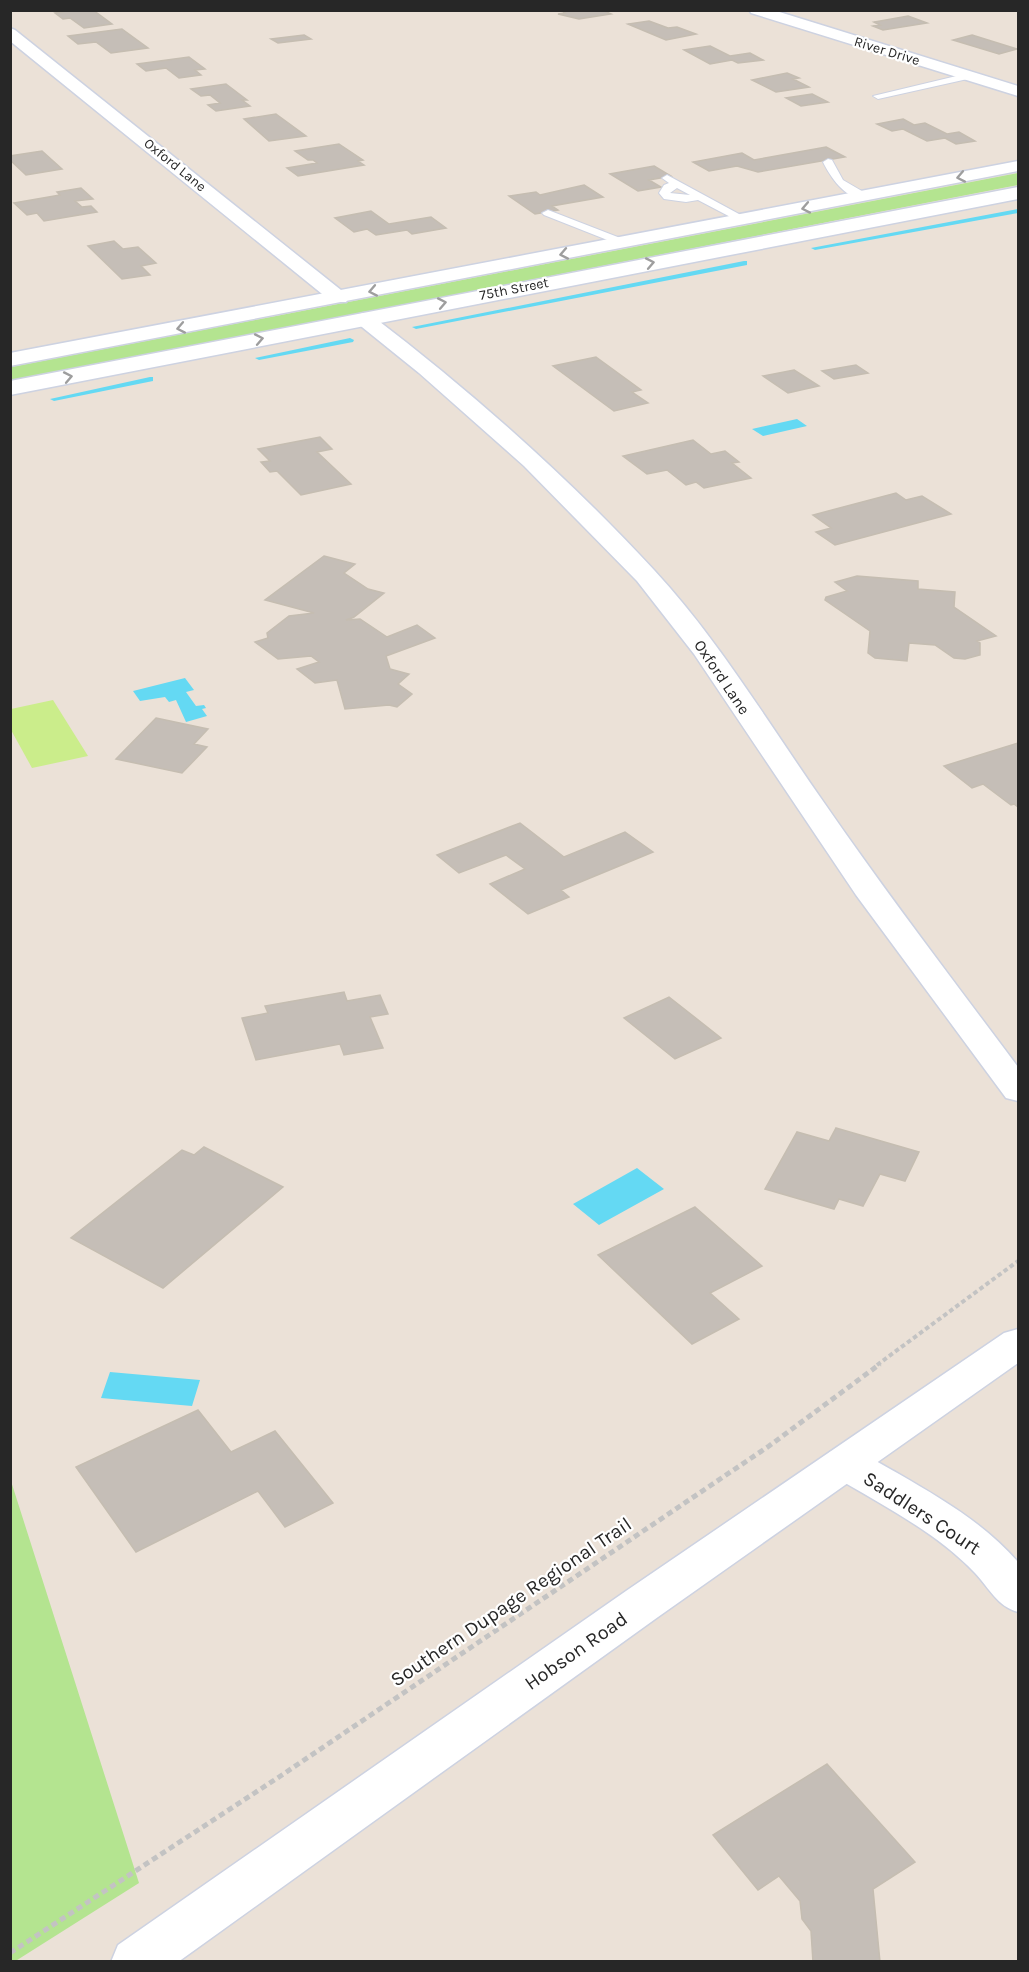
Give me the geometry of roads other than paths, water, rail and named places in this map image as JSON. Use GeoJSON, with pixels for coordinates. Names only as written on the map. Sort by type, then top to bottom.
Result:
{"type":"FeatureCollection","features":[{"type":"Feature","properties":{"kind":"street","name":"River Drive"},"geometry":{"type":"LineString","coordinates":[[756,10],[1018,92]]}},
{"type":"Feature","properties":{"kind":"street","name":"Oxford Lane"},"geometry":{"type":"LineString","coordinates":[[10,33],[339,297]]}},
{"type":"Feature","properties":{"kind":"street","name":"75th Street"},"geometry":{"type":"LineString","coordinates":[[10,360],[1018,166]]}},
{"type":"Feature","properties":{"kind":"street","name":"75th Street"},"geometry":{"type":"LineString","coordinates":[[10,388],[1018,193]]}},
{"type":"Feature","properties":{"kind":"street","name":"Oxford Lane"},"geometry":{"type":"LineString","coordinates":[[364,319],[427,368],[532,461],[646,576],[704,649],[867,888],[1018,1090]]}},
{"type":"Feature","properties":{"kind":"street","name":"Hobson Road"},"geometry":{"type":"LineString","coordinates":[[136,1962],[1018,1343]]}},
{"type":"Feature","properties":{"kind":"street","name":"Saddlers Court"},"geometry":{"type":"LineString","coordinates":[[845,1463],[973,1543],[992,1561],[1018,1594]]}},
{"type":"Feature","properties":{"kind":"lane"},"geometry":{"type":"LineString","coordinates":[[878,96],[969,76]]}},
{"type":"Feature","properties":{"kind":"lane"},"geometry":{"type":"LineString","coordinates":[[828,162],[839,182],[863,196]]}},
{"type":"Feature","properties":{"kind":"lane"},"geometry":{"type":"LineString","coordinates":[[667,178],[744,220]]}},
{"type":"Feature","properties":{"kind":"lane"},"geometry":{"type":"LineString","coordinates":[[679,184],[668,187],[664,193],[668,197],[686,199],[700,196]]}},
{"type":"Feature","properties":{"kind":"lane"},"geometry":{"type":"LineString","coordinates":[[548,213],[562,221],[624,243]]}},
{"type":"Feature","properties":{"kind":"water"},"geometry":{"type":"Polygon","coordinates":[[[797,419],[807,426],[763,436],[752,429],[797,419]]]}},
{"type":"Feature","properties":{"kind":"water"},"geometry":{"type":"Polygon","coordinates":[[[185,678],[194,690],[186,692],[196,706],[204,705],[206,708],[202,709],[207,716],[186,722],[176,700],[169,702],[165,697],[140,701],[133,691],[185,678]]]}},
{"type":"Feature","properties":{"kind":"water"},"geometry":{"type":"Polygon","coordinates":[[[637,1168],[664,1189],[599,1225],[573,1204],[637,1168]]]}},
{"type":"Feature","properties":{"kind":"water"},"geometry":{"type":"Polygon","coordinates":[[[110,1372],[200,1380],[192,1406],[101,1398],[110,1372]]]}},
{"type":"Feature","properties":{"kind":"waterway"},"geometry":{"type":"LineString","coordinates":[[815,248],[1018,211]]}},
{"type":"Feature","properties":{"kind":"waterway"},"geometry":{"type":"LineString","coordinates":[[416,327],[744,263]]}},
{"type":"Feature","properties":{"kind":"waterway"},"geometry":{"type":"LineString","coordinates":[[259,358],[350,340]]}},
{"type":"Feature","properties":{"kind":"waterway"},"geometry":{"type":"LineString","coordinates":[[54,399],[150,379]]}}]}
